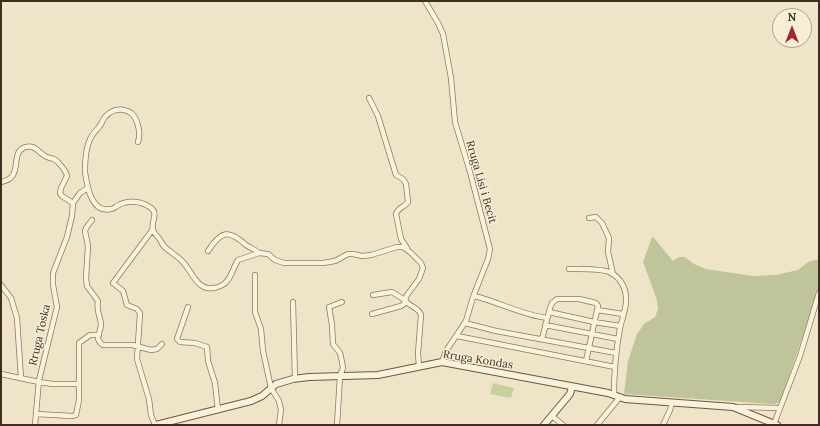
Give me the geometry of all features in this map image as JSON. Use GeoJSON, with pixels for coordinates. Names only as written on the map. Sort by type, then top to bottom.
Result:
{"type":"FeatureCollection","features":[{"type":"Feature","properties":{"kind":"street","name":"Rruga Lisi i Becit"},"geometry":{"type":"LineString","coordinates":[[425,1],[443,34],[451,78],[455,122],[469,166],[490,245],[488,259],[465,323],[446,351],[442,362]]}},
{"type":"Feature","properties":{"kind":"street"},"geometry":{"type":"LineString","coordinates":[[369,98],[378,116],[396,175],[404,181],[407,188],[407,205],[398,210],[396,217],[401,239],[408,250],[421,263],[423,268],[419,279],[407,295],[404,304],[372,314]]}},
{"type":"Feature","properties":{"kind":"street"},"geometry":{"type":"LineString","coordinates":[[138,142],[139,133],[133,114],[129,111],[121,109],[115,110],[104,118],[92,136],[86,151],[85,167],[88,188],[94,203],[99,207],[106,210],[113,209],[124,202],[138,202],[149,206],[154,211],[155,215],[152,229],[114,284],[123,291],[127,305],[139,311],[140,317],[137,359],[149,399],[151,415],[155,425]]}},
{"type":"Feature","properties":{"kind":"street"},"geometry":{"type":"LineString","coordinates":[[1,182],[7,181],[14,173],[20,150],[27,147],[34,147],[47,157],[55,160],[65,170],[67,176],[61,188],[60,193],[62,196],[73,203],[80,193],[88,188]]}},
{"type":"Feature","properties":{"kind":"street","name":"Rruga Toska"},"geometry":{"type":"LineString","coordinates":[[35,425],[39,382],[57,310],[57,302],[53,286],[53,273],[72,216],[73,203]]}},
{"type":"Feature","properties":{"kind":"street"},"geometry":{"type":"LineString","coordinates":[[589,218],[596,217],[606,230],[609,238],[608,252],[613,274]]}},
{"type":"Feature","properties":{"kind":"street"},"geometry":{"type":"LineString","coordinates":[[92,220],[85,231],[88,246],[86,278],[89,290],[98,301],[97,310],[101,322],[101,330],[99,335],[100,342],[103,345],[132,345],[155,350],[162,344]]}},
{"type":"Feature","properties":{"kind":"street"},"geometry":{"type":"LineString","coordinates":[[152,229],[164,246],[184,263],[198,283],[207,288],[218,287],[225,284],[230,278],[238,260],[259,253],[268,254],[275,260],[284,263],[317,264],[335,261],[350,253],[362,256],[371,255],[398,247],[408,250]]}},
{"type":"Feature","properties":{"kind":"street"},"geometry":{"type":"LineString","coordinates":[[208,251],[217,238],[227,235],[237,237],[259,253]]}},
{"type":"Feature","properties":{"kind":"street"},"geometry":{"type":"LineString","coordinates":[[569,269],[607,271],[613,274],[621,281],[627,300],[620,326],[616,352],[615,367],[617,396],[597,425]]}},
{"type":"Feature","properties":{"kind":"street"},"geometry":{"type":"LineString","coordinates":[[255,275],[255,312],[261,329],[263,351],[271,388],[279,401],[281,410],[279,425]]}},
{"type":"Feature","properties":{"kind":"street"},"geometry":{"type":"LineString","coordinates":[[1,285],[11,298],[17,318],[21,378]]}},
{"type":"Feature","properties":{"kind":"street"},"geometry":{"type":"LineString","coordinates":[[373,295],[392,292],[406,300],[408,304],[418,310],[421,315],[418,353],[419,367]]}},
{"type":"Feature","properties":{"kind":"street"},"geometry":{"type":"LineString","coordinates":[[775,424],[800,356],[819,293]]}},
{"type":"Feature","properties":{"kind":"street"},"geometry":{"type":"LineString","coordinates":[[474,296],[529,314],[548,315],[620,326]]}},
{"type":"Feature","properties":{"kind":"street"},"geometry":{"type":"LineString","coordinates":[[542,339],[548,315],[554,301],[560,298],[579,299],[596,303],[598,306],[586,361]]}},
{"type":"Feature","properties":{"kind":"street"},"geometry":{"type":"LineString","coordinates":[[293,302],[295,379]]}},
{"type":"Feature","properties":{"kind":"street"},"geometry":{"type":"LineString","coordinates":[[337,425],[340,376],[343,368],[340,353],[333,344],[329,308],[342,302]]}},
{"type":"Feature","properties":{"kind":"street"},"geometry":{"type":"LineString","coordinates":[[188,307],[177,339],[180,342],[195,343],[207,347],[208,361],[215,383],[218,410]]}},
{"type":"Feature","properties":{"kind":"street"},"geometry":{"type":"LineString","coordinates":[[597,310],[623,314]]}},
{"type":"Feature","properties":{"kind":"street"},"geometry":{"type":"LineString","coordinates":[[465,323],[496,331],[616,352]]}},
{"type":"Feature","properties":{"kind":"street"},"geometry":{"type":"LineString","coordinates":[[545,325],[618,339]]}},
{"type":"Feature","properties":{"kind":"street"},"geometry":{"type":"LineString","coordinates":[[36,414],[76,415],[78,407],[79,384],[79,343],[90,335],[99,335]]}},
{"type":"Feature","properties":{"kind":"street"},"geometry":{"type":"LineString","coordinates":[[457,336],[615,367]]}},
{"type":"Feature","properties":{"kind":"street","name":"Rruga Kondas"},"geometry":{"type":"LineString","coordinates":[[155,425],[256,399],[280,383],[295,379],[309,377],[378,375],[442,362],[617,396],[625,399],[733,407],[775,424]]}},
{"type":"Feature","properties":{"kind":"street"},"geometry":{"type":"LineString","coordinates":[[1,374],[53,384],[79,384]]}},
{"type":"Feature","properties":{"kind":"street"},"geometry":{"type":"LineString","coordinates":[[544,425],[570,394],[572,387]]}},
{"type":"Feature","properties":{"kind":"street"},"geometry":{"type":"LineString","coordinates":[[665,424],[672,402]]}},
{"type":"Feature","properties":{"kind":"street"},"geometry":{"type":"LineString","coordinates":[[733,407],[780,408]]}},
{"type":"Feature","properties":{"kind":"street"},"geometry":{"type":"LineString","coordinates":[[552,416],[563,425]]}},
{"type":"Feature","properties":{"kind":"green space"},"geometry":{"type":"Polygon","coordinates":[[[652,237],[673,261],[679,257],[685,257],[694,264],[706,269],[753,276],[776,275],[798,270],[808,262],[819,259],[819,291],[780,401],[776,404],[771,404],[624,394],[628,361],[637,334],[644,324],[655,317],[658,309],[657,300],[643,262],[652,237]]]}},
{"type":"Feature","properties":{"kind":"green space"},"geometry":{"type":"Polygon","coordinates":[[[493,383],[514,388],[511,398],[490,394],[493,383]]]}}]}
